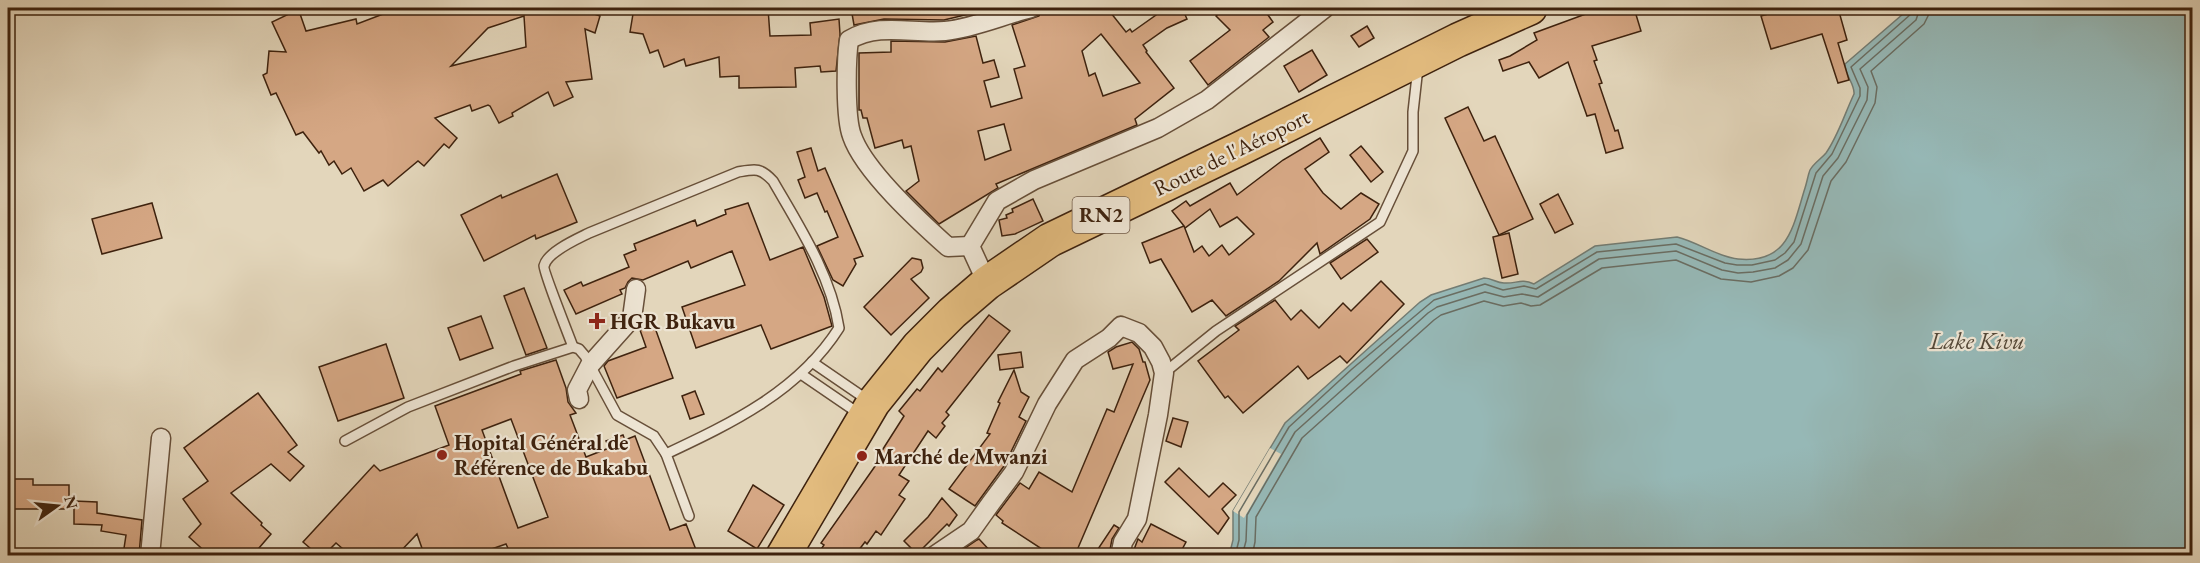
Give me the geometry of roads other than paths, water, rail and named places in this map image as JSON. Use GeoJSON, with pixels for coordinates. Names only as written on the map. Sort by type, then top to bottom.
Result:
{"type":"FeatureCollection","features":[{"type":"Feature","properties":{"kind":"highway","name":"Route de l'Aéroport"},"geometry":{"type":"LineString","coordinates":[[783,555],[869,410],[918,346],[987,283],[1050,240],[1478,30],[1530,8]]}},
{"type":"Feature","properties":{"kind":"street"},"geometry":{"type":"LineString","coordinates":[[970,246],[948,247],[914,216],[862,156],[851,135],[846,57],[849,40],[859,34],[883,29],[945,31],[1031,8]]}},
{"type":"Feature","properties":{"kind":"street"},"geometry":{"type":"LineString","coordinates":[[970,246],[997,201],[1034,180],[1168,123],[1207,100],[1325,8]]}},
{"type":"Feature","properties":{"kind":"street"},"geometry":{"type":"LineString","coordinates":[[970,246],[987,283]]}},
{"type":"Feature","properties":{"kind":"street"},"geometry":{"type":"LineString","coordinates":[[579,399],[577,390],[590,365],[632,318],[636,289]]}},
{"type":"Feature","properties":{"kind":"street"},"geometry":{"type":"LineString","coordinates":[[934,555],[971,531],[1014,472],[1047,404],[1075,360],[1109,338],[1121,326],[1139,333],[1153,347],[1164,373],[1137,519],[1124,542],[1120,555]]}},
{"type":"Feature","properties":{"kind":"street"},"geometry":{"type":"LineString","coordinates":[[150,555],[161,438]]}},
{"type":"Feature","properties":{"kind":"lane"},"geometry":{"type":"LineString","coordinates":[[1164,373],[1216,331],[1380,222],[1413,151],[1413,111],[1419,60]]}},
{"type":"Feature","properties":{"kind":"lane"},"geometry":{"type":"LineString","coordinates":[[666,454],[762,405],[801,374],[827,347],[839,328],[836,309],[816,258],[778,190],[765,172],[754,169],[738,172],[589,233],[551,256],[544,266],[545,276],[560,308],[573,346],[579,349],[590,365],[617,415],[654,436],[666,454],[689,516]]}},
{"type":"Feature","properties":{"kind":"lane"},"geometry":{"type":"LineString","coordinates":[[345,441],[408,407],[573,346]]}},
{"type":"Feature","properties":{"kind":"lane"},"geometry":{"type":"LineString","coordinates":[[812,362],[869,410]]}},
{"type":"Feature","properties":{"kind":"lane"},"geometry":{"type":"LineString","coordinates":[[801,374],[869,410]]}},
{"type":"Feature","properties":{"kind":"water","name":"Lake Kivu"},"geometry":{"type":"Polygon","coordinates":[[[1910,8],[2192,8],[2192,555],[1229,556],[1233,540],[1233,511],[1285,423],[1420,302],[1431,295],[1484,278],[1501,283],[1522,281],[1534,284],[1595,246],[1677,237],[1738,259],[1755,259],[1778,249],[1786,240],[1797,216],[1810,170],[1826,153],[1838,132],[1854,94],[1845,64],[1910,8]]]}},
{"type":"Feature","properties":{"kind":"place","name":"HGR Bukavu"},"geometry":{"type":"Point","coordinates":[597,321]}},
{"type":"Feature","properties":{"kind":"place","name":"Hopital Général de Référence de Bukabu"},"geometry":{"type":"Point","coordinates":[442,455]}},
{"type":"Feature","properties":{"kind":"place","name":"Marché de Mwanzi"},"geometry":{"type":"Point","coordinates":[862,456]}}]}
